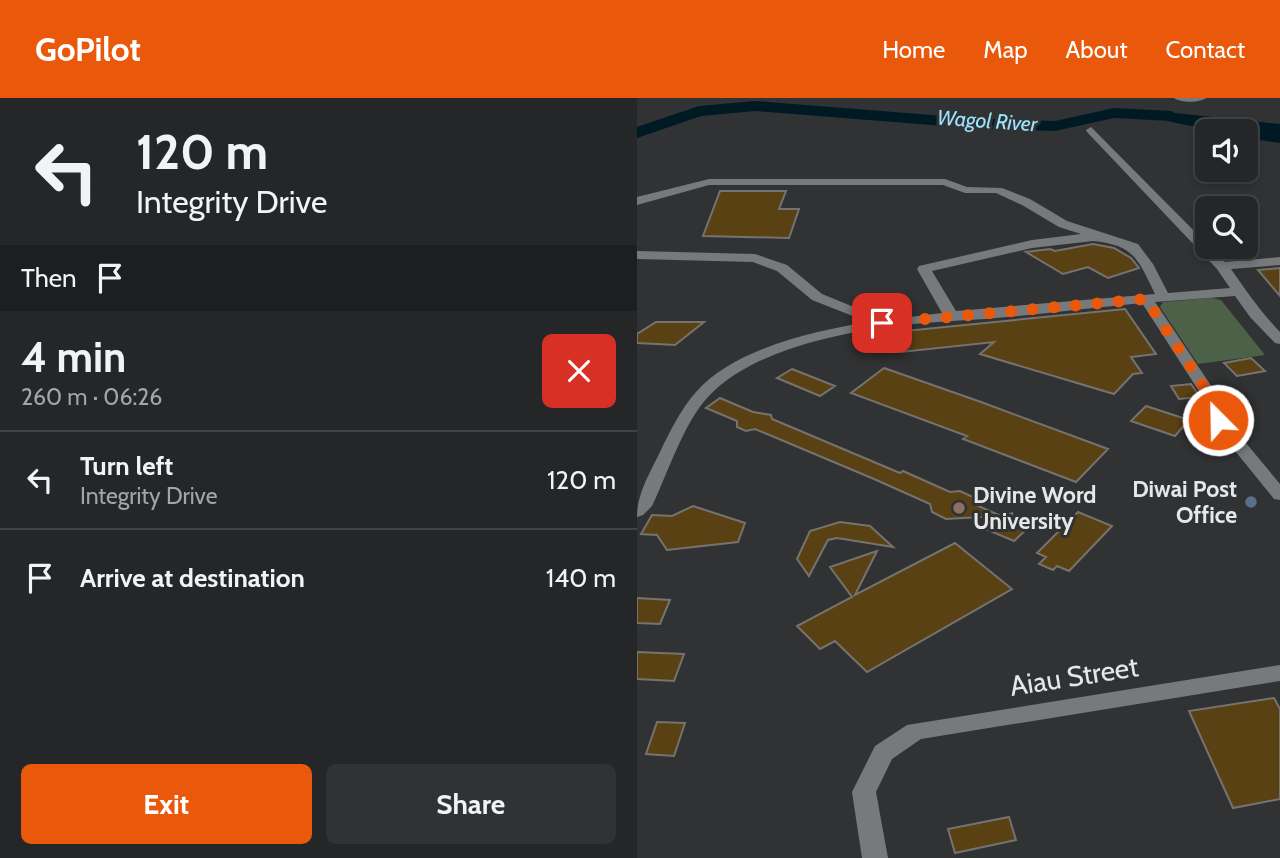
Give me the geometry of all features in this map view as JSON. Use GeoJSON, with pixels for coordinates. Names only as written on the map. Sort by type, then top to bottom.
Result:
{"type":"FeatureCollection","features":[{"type":"Feature","properties":{"kind":"street"},"geometry":{"type":"LineString","coordinates":[[1179,98],[1201,98]]}},
{"type":"Feature","properties":{"kind":"street"},"geometry":{"type":"LineString","coordinates":[[1091,130],[1222,266],[1242,291],[1255,314],[1280,340]]}},
{"type":"Feature","properties":{"kind":"street"},"geometry":{"type":"LineString","coordinates":[[637,201],[709,183],[945,182],[965,190],[997,190],[1026,202],[1063,224],[1131,245],[1145,262],[1163,297]]}},
{"type":"Feature","properties":{"kind":"street"},"geometry":{"type":"LineString","coordinates":[[952,317],[924,269],[1023,247],[1097,236]]}},
{"type":"Feature","properties":{"kind":"street"},"geometry":{"type":"LineString","coordinates":[[637,255],[755,258],[782,268],[817,297],[882,323]]}},
{"type":"Feature","properties":{"kind":"street"},"geometry":{"type":"LineString","coordinates":[[1222,266],[1280,261]]}},
{"type":"Feature","properties":{"kind":"street"},"geometry":{"type":"LineString","coordinates":[[637,512],[643,506],[702,394],[726,374],[764,354],[810,339],[882,323],[1242,291]]}},
{"type":"Feature","properties":{"kind":"street"},"geometry":{"type":"LineString","coordinates":[[1146,299],[1214,402],[1218,420],[1280,495]]}},
{"type":"Feature","properties":{"kind":"street","name":"Aiau Street"},"geometry":{"type":"LineString","coordinates":[[875,858],[864,792],[883,753],[915,731],[1280,673]]}},
{"type":"Feature","properties":{"kind":"green space"},"geometry":{"type":"Polygon","coordinates":[[[1211,298],[1221,300],[1265,355],[1198,364],[1160,307],[1163,302],[1211,298]]]}},
{"type":"Feature","properties":{"kind":"water"},"geometry":{"type":"Polygon","coordinates":[[[1175,113],[1232,119],[1195,119],[1195,127],[1167,121],[1175,113]]]}},
{"type":"Feature","properties":{"kind":"water"},"geometry":{"type":"Polygon","coordinates":[[[1258,122],[1280,124],[1280,143],[1258,140],[1258,122]]]}},
{"type":"Feature","properties":{"kind":"building"},"geometry":{"type":"Polygon","coordinates":[[[720,191],[786,191],[779,209],[799,209],[789,238],[703,236],[720,191]]]}},
{"type":"Feature","properties":{"kind":"building"},"geometry":{"type":"Polygon","coordinates":[[[1093,244],[1114,248],[1131,258],[1139,268],[1108,278],[1088,267],[1063,274],[1026,252],[1050,249],[1055,251],[1093,244]]]}},
{"type":"Feature","properties":{"kind":"building"},"geometry":{"type":"Polygon","coordinates":[[[1280,268],[1280,296],[1258,270],[1280,268]]]}},
{"type":"Feature","properties":{"kind":"building"},"geometry":{"type":"Polygon","coordinates":[[[1125,309],[1156,354],[1131,357],[1142,373],[1133,374],[1114,394],[980,354],[994,342],[901,352],[894,332],[1125,309]]]}},
{"type":"Feature","properties":{"kind":"building"},"geometry":{"type":"Polygon","coordinates":[[[656,322],[704,322],[675,345],[637,343],[637,334],[656,322]]]}},
{"type":"Feature","properties":{"kind":"building"},"geometry":{"type":"Polygon","coordinates":[[[1251,358],[1265,371],[1237,376],[1224,363],[1251,358]]]}},
{"type":"Feature","properties":{"kind":"building"},"geometry":{"type":"Polygon","coordinates":[[[884,368],[1108,449],[1076,482],[963,439],[967,436],[851,393],[884,368]]]}},
{"type":"Feature","properties":{"kind":"building"},"geometry":{"type":"Polygon","coordinates":[[[792,369],[835,386],[820,396],[777,378],[792,369]]]}},
{"type":"Feature","properties":{"kind":"building"},"geometry":{"type":"Polygon","coordinates":[[[1191,384],[1200,397],[1179,399],[1171,386],[1191,384]]]}},
{"type":"Feature","properties":{"kind":"building"},"geometry":{"type":"Polygon","coordinates":[[[720,398],[753,412],[771,415],[772,419],[900,473],[903,471],[950,492],[960,491],[973,497],[974,504],[1001,516],[946,519],[932,512],[930,504],[874,479],[755,429],[746,431],[737,427],[737,421],[706,408],[720,398]]]}},
{"type":"Feature","properties":{"kind":"building"},"geometry":{"type":"Polygon","coordinates":[[[1146,406],[1189,420],[1175,436],[1131,421],[1146,406]]]}},
{"type":"Feature","properties":{"kind":"building"},"geometry":{"type":"Polygon","coordinates":[[[693,506],[745,523],[738,542],[667,550],[657,535],[641,534],[652,515],[672,516],[693,506]]]}},
{"type":"Feature","properties":{"kind":"building"},"geometry":{"type":"Polygon","coordinates":[[[1078,512],[1112,526],[1069,571],[1057,566],[1053,570],[1039,564],[1046,557],[1037,553],[1078,512]]]}},
{"type":"Feature","properties":{"kind":"building"},"geometry":{"type":"Polygon","coordinates":[[[1012,513],[1013,520],[1029,527],[1014,541],[983,528],[1012,513]]]}},
{"type":"Feature","properties":{"kind":"building"},"geometry":{"type":"Polygon","coordinates":[[[840,522],[870,526],[893,547],[837,538],[828,540],[809,576],[797,559],[810,531],[840,522]]]}},
{"type":"Feature","properties":{"kind":"building"},"geometry":{"type":"Polygon","coordinates":[[[955,543],[1012,589],[867,672],[835,641],[820,649],[797,626],[852,597],[830,567],[877,551],[855,595],[955,543]]]}},
{"type":"Feature","properties":{"kind":"building"},"geometry":{"type":"Polygon","coordinates":[[[637,598],[670,600],[660,624],[637,623],[637,598]]]}},
{"type":"Feature","properties":{"kind":"building"},"geometry":{"type":"Polygon","coordinates":[[[637,652],[684,654],[674,681],[637,679],[637,652]]]}},
{"type":"Feature","properties":{"kind":"building"},"geometry":{"type":"Polygon","coordinates":[[[1274,698],[1280,709],[1280,799],[1233,808],[1189,711],[1274,698]]]}},
{"type":"Feature","properties":{"kind":"building"},"geometry":{"type":"Polygon","coordinates":[[[657,722],[685,723],[674,756],[646,754],[657,722]]]}},
{"type":"Feature","properties":{"kind":"building"},"geometry":{"type":"Polygon","coordinates":[[[1009,817],[1016,840],[955,853],[948,829],[1009,817]]]}},
{"type":"Feature","properties":{"kind":"waterway","name":"Wagol River"},"geometry":{"type":"LineString","coordinates":[[637,133],[699,111],[755,106],[969,123],[1055,126],[1114,113],[1171,116]]}},
{"type":"Feature","properties":{"kind":"place","name":"Diwai Post Office"},"geometry":{"type":"Point","coordinates":[1251,502]}},
{"type":"Feature","properties":{"kind":"place","name":"Divine Word University"},"geometry":{"type":"Point","coordinates":[959,508]}},
{"type":"Feature","properties":{"kind":"route"},"geometry":{"type":"LineString","coordinates":[[882,323],[1146,299],[1214,402],[1218,420]]}}]}
